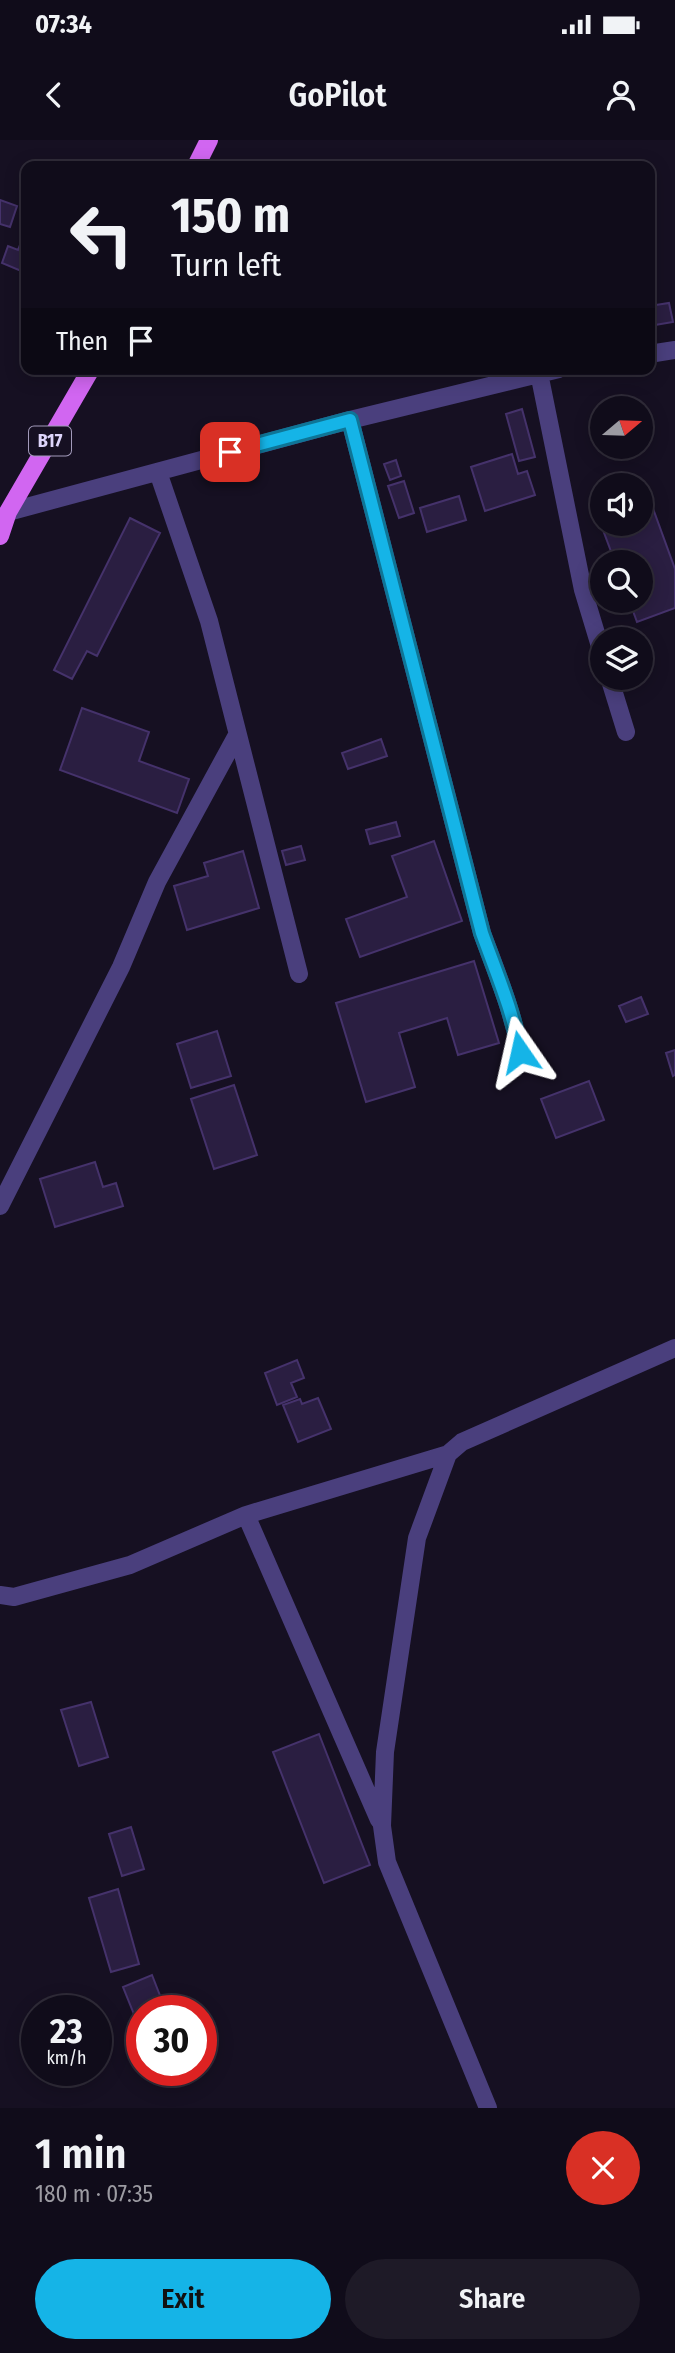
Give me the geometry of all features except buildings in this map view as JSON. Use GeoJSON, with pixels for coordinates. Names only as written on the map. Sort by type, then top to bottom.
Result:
{"type":"FeatureCollection","features":[{"type":"Feature","properties":{"kind":"main road"},"geometry":{"type":"LineString","coordinates":[[198,161],[209,140]]}},
{"type":"Feature","properties":{"kind":"main road","name":"B17"},"geometry":{"type":"LineString","coordinates":[[0,536],[8,512],[88,375]]}},
{"type":"Feature","properties":{"kind":"street"},"geometry":{"type":"LineString","coordinates":[[655,353],[675,350]]}},
{"type":"Feature","properties":{"kind":"street"},"geometry":{"type":"LineString","coordinates":[[8,512],[350,420],[531,375]]}},
{"type":"Feature","properties":{"kind":"street"},"geometry":{"type":"LineString","coordinates":[[539,375],[583,590],[594,627]]}},
{"type":"Feature","properties":{"kind":"street"},"geometry":{"type":"LineString","coordinates":[[350,420],[482,933],[500,991],[514,1018],[520,1052]]}},
{"type":"Feature","properties":{"kind":"street"},"geometry":{"type":"LineString","coordinates":[[158,472],[209,621],[299,974]]}},
{"type":"Feature","properties":{"kind":"street"},"geometry":{"type":"LineString","coordinates":[[613,690],[626,732]]}},
{"type":"Feature","properties":{"kind":"street"},"geometry":{"type":"LineString","coordinates":[[0,1206],[121,967],[157,882],[237,735]]}},
{"type":"Feature","properties":{"kind":"street"},"geometry":{"type":"LineString","coordinates":[[0,1595],[14,1597],[130,1565],[246,1515],[448,1454],[483,1430],[675,1348]]}},
{"type":"Feature","properties":{"kind":"street"},"geometry":{"type":"LineString","coordinates":[[448,1454],[416,1538],[385,1752],[382,1826],[387,1862],[488,2108]]}},
{"type":"Feature","properties":{"kind":"street"},"geometry":{"type":"LineString","coordinates":[[246,1515],[382,1826]]}},
{"type":"Feature","properties":{"kind":"route"},"geometry":{"type":"LineString","coordinates":[[230,452],[350,420],[482,933],[500,991],[514,1018],[520,1052]]}}]}
